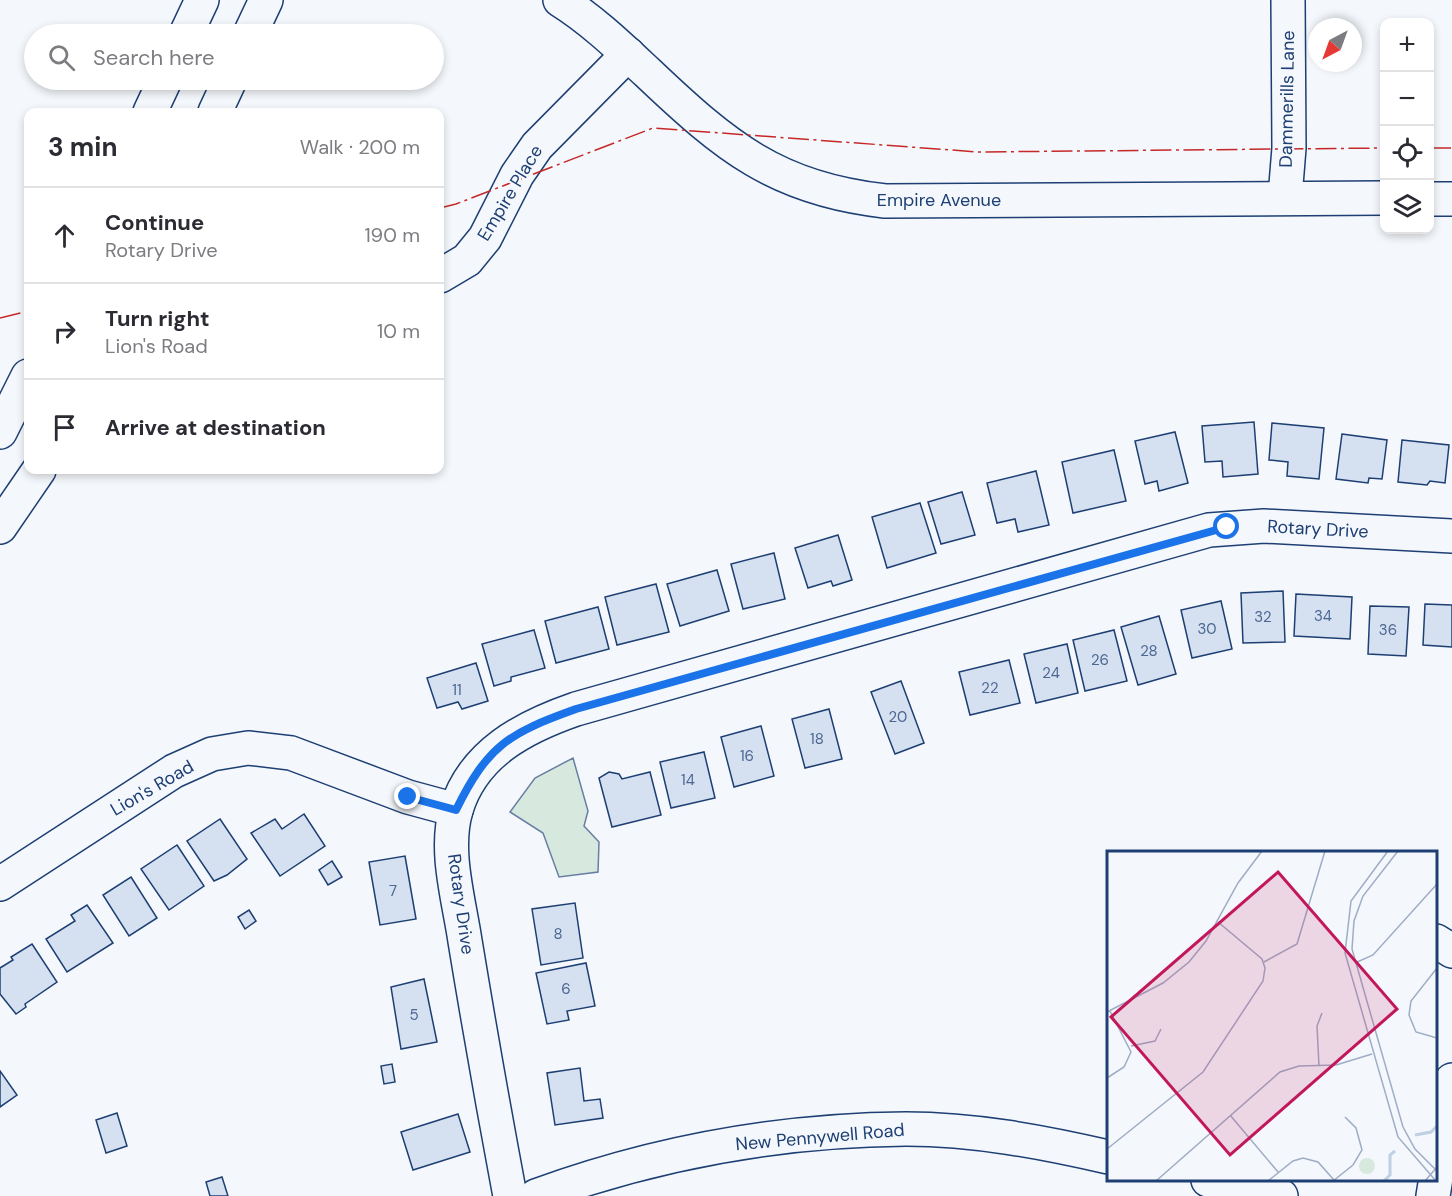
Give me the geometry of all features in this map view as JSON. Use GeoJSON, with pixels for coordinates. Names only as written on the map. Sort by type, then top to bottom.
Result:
{"type":"FeatureCollection","features":[{"type":"Feature","properties":{"kind":"street"},"geometry":{"type":"LineString","coordinates":[[191,24],[202,0]]}},
{"type":"Feature","properties":{"kind":"street"},"geometry":{"type":"LineString","coordinates":[[255,24],[266,0]]}},
{"type":"Feature","properties":{"kind":"street","name":"Empire Avenue"},"geometry":{"type":"LineString","coordinates":[[560,0],[576,10],[628,54],[704,125],[756,162],[818,190],[885,201],[1380,198]]}},
{"type":"Feature","properties":{"kind":"street","name":"Dammerills Lane"},"geometry":{"type":"LineString","coordinates":[[1285,197],[1289,148],[1288,0]]}},
{"type":"Feature","properties":{"kind":"street","name":"Empire Place"},"geometry":{"type":"LineString","coordinates":[[444,274],[467,260],[484,238],[517,175],[537,146],[628,54]]}},
{"type":"Feature","properties":{"kind":"street"},"geometry":{"type":"LineString","coordinates":[[152,108],[160,90]]}},
{"type":"Feature","properties":{"kind":"street"},"geometry":{"type":"LineString","coordinates":[[217,108],[225,90]]}},
{"type":"Feature","properties":{"kind":"street"},"geometry":{"type":"LineString","coordinates":[[1434,199],[1452,199]]}},
{"type":"Feature","properties":{"kind":"street"},"geometry":{"type":"LineString","coordinates":[[10,420],[24,386]]}},
{"type":"Feature","properties":{"kind":"street"},"geometry":{"type":"LineString","coordinates":[[0,527],[36,474]]}},
{"type":"Feature","properties":{"kind":"street","name":"Rotary Drive"},"geometry":{"type":"LineString","coordinates":[[510,1196],[495,1121],[453,864],[453,836],[456,810],[474,774],[494,750],[516,734],[576,709],[1192,534],[1246,526],[1452,536]]}},
{"type":"Feature","properties":{"kind":"street","name":"Lion's Road"},"geometry":{"type":"LineString","coordinates":[[0,884],[174,771],[212,754],[248,748],[291,753],[408,797],[456,810]]}},
{"type":"Feature","properties":{"kind":"street"},"geometry":{"type":"LineString","coordinates":[[1437,942],[1452,951]]}},
{"type":"Feature","properties":{"kind":"street"},"geometry":{"type":"LineString","coordinates":[[1437,1172],[1452,1080]]}},
{"type":"Feature","properties":{"kind":"street","name":"New Pennywell Road"},"geometry":{"type":"LineString","coordinates":[[536,1196],[650,1160],[716,1146],[825,1133],[907,1129],[979,1134],[1045,1142],[1107,1157]]}},
{"type":"Feature","properties":{"kind":"street"},"geometry":{"type":"LineString","coordinates":[[1217,1181],[1281,1196]]}},
{"type":"Feature","properties":{"kind":"street"},"geometry":{"type":"LineString","coordinates":[[1433,1196],[1435,1181]]}},
{"type":"Feature","properties":{"kind":"shaded area"},"geometry":{"type":"Polygon","coordinates":[[[573,758],[588,811],[584,826],[599,842],[598,872],[559,877],[543,833],[510,812],[535,778],[573,758]]]}},
{"type":"Feature","properties":{"kind":"building"},"geometry":{"type":"Polygon","coordinates":[[[1254,422],[1258,474],[1223,477],[1222,461],[1205,462],[1202,426],[1254,422]]]}},
{"type":"Feature","properties":{"kind":"building"},"geometry":{"type":"Polygon","coordinates":[[[1272,423],[1324,428],[1319,479],[1287,476],[1288,462],[1269,460],[1272,423]]]}},
{"type":"Feature","properties":{"kind":"building"},"geometry":{"type":"Polygon","coordinates":[[[1175,432],[1188,483],[1159,491],[1157,481],[1145,484],[1135,441],[1175,432]]]}},
{"type":"Feature","properties":{"kind":"building"},"geometry":{"type":"Polygon","coordinates":[[[1342,434],[1387,440],[1382,479],[1369,478],[1368,483],[1336,479],[1342,434]]]}},
{"type":"Feature","properties":{"kind":"building"},"geometry":{"type":"Polygon","coordinates":[[[1402,440],[1449,445],[1445,483],[1430,481],[1427,485],[1398,482],[1402,440]]]}},
{"type":"Feature","properties":{"kind":"building"},"geometry":{"type":"Polygon","coordinates":[[[1114,450],[1126,501],[1073,513],[1062,462],[1114,450]]]}},
{"type":"Feature","properties":{"kind":"building"},"geometry":{"type":"Polygon","coordinates":[[[1036,471],[1049,525],[1018,532],[1015,519],[997,523],[987,483],[1036,471]]]}},
{"type":"Feature","properties":{"kind":"building"},"geometry":{"type":"Polygon","coordinates":[[[962,492],[975,535],[941,544],[928,502],[962,492]]]}},
{"type":"Feature","properties":{"kind":"building"},"geometry":{"type":"Polygon","coordinates":[[[920,503],[936,553],[887,568],[872,517],[920,503]]]}},
{"type":"Feature","properties":{"kind":"building"},"geometry":{"type":"Polygon","coordinates":[[[838,535],[852,580],[833,586],[831,581],[808,588],[795,548],[838,535]]]}},
{"type":"Feature","properties":{"kind":"building"},"geometry":{"type":"Polygon","coordinates":[[[774,553],[785,599],[743,609],[731,564],[774,553]]]}},
{"type":"Feature","properties":{"kind":"building"},"geometry":{"type":"Polygon","coordinates":[[[717,570],[729,611],[680,626],[667,584],[717,570]]]}},
{"type":"Feature","properties":{"kind":"building"},"geometry":{"type":"Polygon","coordinates":[[[656,584],[669,632],[617,645],[605,597],[656,584]]]}},
{"type":"Feature","properties":{"kind":"building"},"geometry":{"type":"Polygon","coordinates":[[[1283,591],[1285,642],[1243,643],[1241,593],[1283,591]]]}},
{"type":"Feature","properties":{"kind":"building"},"geometry":{"type":"Polygon","coordinates":[[[1296,594],[1352,597],[1350,639],[1294,636],[1296,594]]]}},
{"type":"Feature","properties":{"kind":"building"},"geometry":{"type":"Polygon","coordinates":[[[1221,601],[1232,649],[1192,658],[1181,610],[1221,601]]]}},
{"type":"Feature","properties":{"kind":"building"},"geometry":{"type":"Polygon","coordinates":[[[1425,604],[1452,605],[1452,647],[1423,645],[1425,604]]]}},
{"type":"Feature","properties":{"kind":"building"},"geometry":{"type":"Polygon","coordinates":[[[1370,606],[1409,607],[1406,656],[1368,654],[1370,606]]]}},
{"type":"Feature","properties":{"kind":"building"},"geometry":{"type":"Polygon","coordinates":[[[598,607],[609,649],[556,663],[545,621],[598,607]]]}},
{"type":"Feature","properties":{"kind":"building"},"geometry":{"type":"Polygon","coordinates":[[[1159,616],[1176,674],[1138,685],[1121,627],[1159,616]]]}},
{"type":"Feature","properties":{"kind":"building"},"geometry":{"type":"Polygon","coordinates":[[[534,630],[545,668],[511,677],[511,681],[494,686],[482,644],[534,630]]]}},
{"type":"Feature","properties":{"kind":"building"},"geometry":{"type":"Polygon","coordinates":[[[1114,630],[1127,681],[1085,691],[1073,640],[1114,630]]]}},
{"type":"Feature","properties":{"kind":"building"},"geometry":{"type":"Polygon","coordinates":[[[1067,644],[1078,693],[1036,703],[1024,654],[1067,644]]]}},
{"type":"Feature","properties":{"kind":"building"},"geometry":{"type":"Polygon","coordinates":[[[1009,660],[1020,703],[970,715],[959,672],[1009,660]]]}},
{"type":"Feature","properties":{"kind":"building"},"geometry":{"type":"Polygon","coordinates":[[[476,663],[488,701],[462,709],[458,702],[437,708],[427,678],[476,663]]]}},
{"type":"Feature","properties":{"kind":"building"},"geometry":{"type":"Polygon","coordinates":[[[901,681],[924,743],[895,754],[871,692],[901,681]]]}},
{"type":"Feature","properties":{"kind":"building"},"geometry":{"type":"Polygon","coordinates":[[[829,709],[842,759],[805,768],[792,719],[829,709]]]}},
{"type":"Feature","properties":{"kind":"building"},"geometry":{"type":"Polygon","coordinates":[[[761,726],[774,776],[734,787],[721,737],[761,726]]]}},
{"type":"Feature","properties":{"kind":"building"},"geometry":{"type":"Polygon","coordinates":[[[704,752],[715,798],[671,808],[660,762],[704,752]]]}},
{"type":"Feature","properties":{"kind":"building"},"geometry":{"type":"Polygon","coordinates":[[[609,772],[619,774],[622,779],[650,772],[661,815],[612,827],[599,778],[609,772]]]}},
{"type":"Feature","properties":{"kind":"building"},"geometry":{"type":"Polygon","coordinates":[[[304,814],[325,846],[280,876],[251,833],[275,819],[282,829],[304,814]]]}},
{"type":"Feature","properties":{"kind":"building"},"geometry":{"type":"Polygon","coordinates":[[[220,819],[247,859],[227,875],[214,881],[187,841],[220,819]]]}},
{"type":"Feature","properties":{"kind":"building"},"geometry":{"type":"Polygon","coordinates":[[[177,845],[204,886],[169,910],[141,869],[177,845]]]}},
{"type":"Feature","properties":{"kind":"building"},"geometry":{"type":"Polygon","coordinates":[[[405,856],[416,919],[380,925],[369,862],[405,856]]]}},
{"type":"Feature","properties":{"kind":"building"},"geometry":{"type":"Polygon","coordinates":[[[332,861],[342,877],[328,885],[319,870],[332,861]]]}},
{"type":"Feature","properties":{"kind":"building"},"geometry":{"type":"Polygon","coordinates":[[[131,877],[157,918],[129,936],[103,895],[131,877]]]}},
{"type":"Feature","properties":{"kind":"building"},"geometry":{"type":"Polygon","coordinates":[[[575,903],[583,958],[541,965],[532,909],[575,903]]]}},
{"type":"Feature","properties":{"kind":"building"},"geometry":{"type":"Polygon","coordinates":[[[87,905],[113,943],[67,972],[46,939],[75,921],[71,915],[87,905]]]}},
{"type":"Feature","properties":{"kind":"building"},"geometry":{"type":"Polygon","coordinates":[[[249,910],[256,921],[245,929],[238,917],[249,910]]]}},
{"type":"Feature","properties":{"kind":"building"},"geometry":{"type":"Polygon","coordinates":[[[32,944],[57,982],[25,1004],[26,1007],[16,1014],[0,994],[0,968],[13,960],[11,957],[32,944]]]}},
{"type":"Feature","properties":{"kind":"building"},"geometry":{"type":"Polygon","coordinates":[[[586,963],[595,1006],[567,1011],[569,1020],[547,1024],[536,973],[586,963]]]}},
{"type":"Feature","properties":{"kind":"building"},"geometry":{"type":"Polygon","coordinates":[[[424,979],[437,1042],[401,1049],[391,987],[424,979]]]}},
{"type":"Feature","properties":{"kind":"building"},"geometry":{"type":"Polygon","coordinates":[[[392,1064],[395,1082],[384,1084],[381,1066],[392,1064]]]}},
{"type":"Feature","properties":{"kind":"building"},"geometry":{"type":"Polygon","coordinates":[[[580,1068],[584,1101],[600,1099],[603,1118],[555,1125],[547,1073],[580,1068]]]}},
{"type":"Feature","properties":{"kind":"building"},"geometry":{"type":"Polygon","coordinates":[[[0,1071],[17,1095],[0,1107],[0,1071]]]}},
{"type":"Feature","properties":{"kind":"building"},"geometry":{"type":"Polygon","coordinates":[[[117,1113],[127,1146],[106,1153],[96,1120],[117,1113]]]}},
{"type":"Feature","properties":{"kind":"building"},"geometry":{"type":"Polygon","coordinates":[[[458,1114],[470,1152],[413,1170],[401,1132],[458,1114]]]}},
{"type":"Feature","properties":{"kind":"building"},"geometry":{"type":"Polygon","coordinates":[[[222,1177],[228,1196],[210,1196],[206,1182],[222,1177]]]}},
{"type":"Feature","properties":{"kind":"power"},"geometry":{"type":"LineString","coordinates":[[444,207],[653,128],[978,152],[1380,148]]}},
{"type":"Feature","properties":{"kind":"power"},"geometry":{"type":"LineString","coordinates":[[1434,148],[1452,148]]}},
{"type":"Feature","properties":{"kind":"power"},"geometry":{"type":"LineString","coordinates":[[0,318],[24,312]]}},
{"type":"Feature","properties":{"kind":"route"},"geometry":{"type":"LineString","coordinates":[[408,797],[456,810],[474,774],[494,750],[516,734],[576,709],[1192,534],[1227,527]]}}]}
